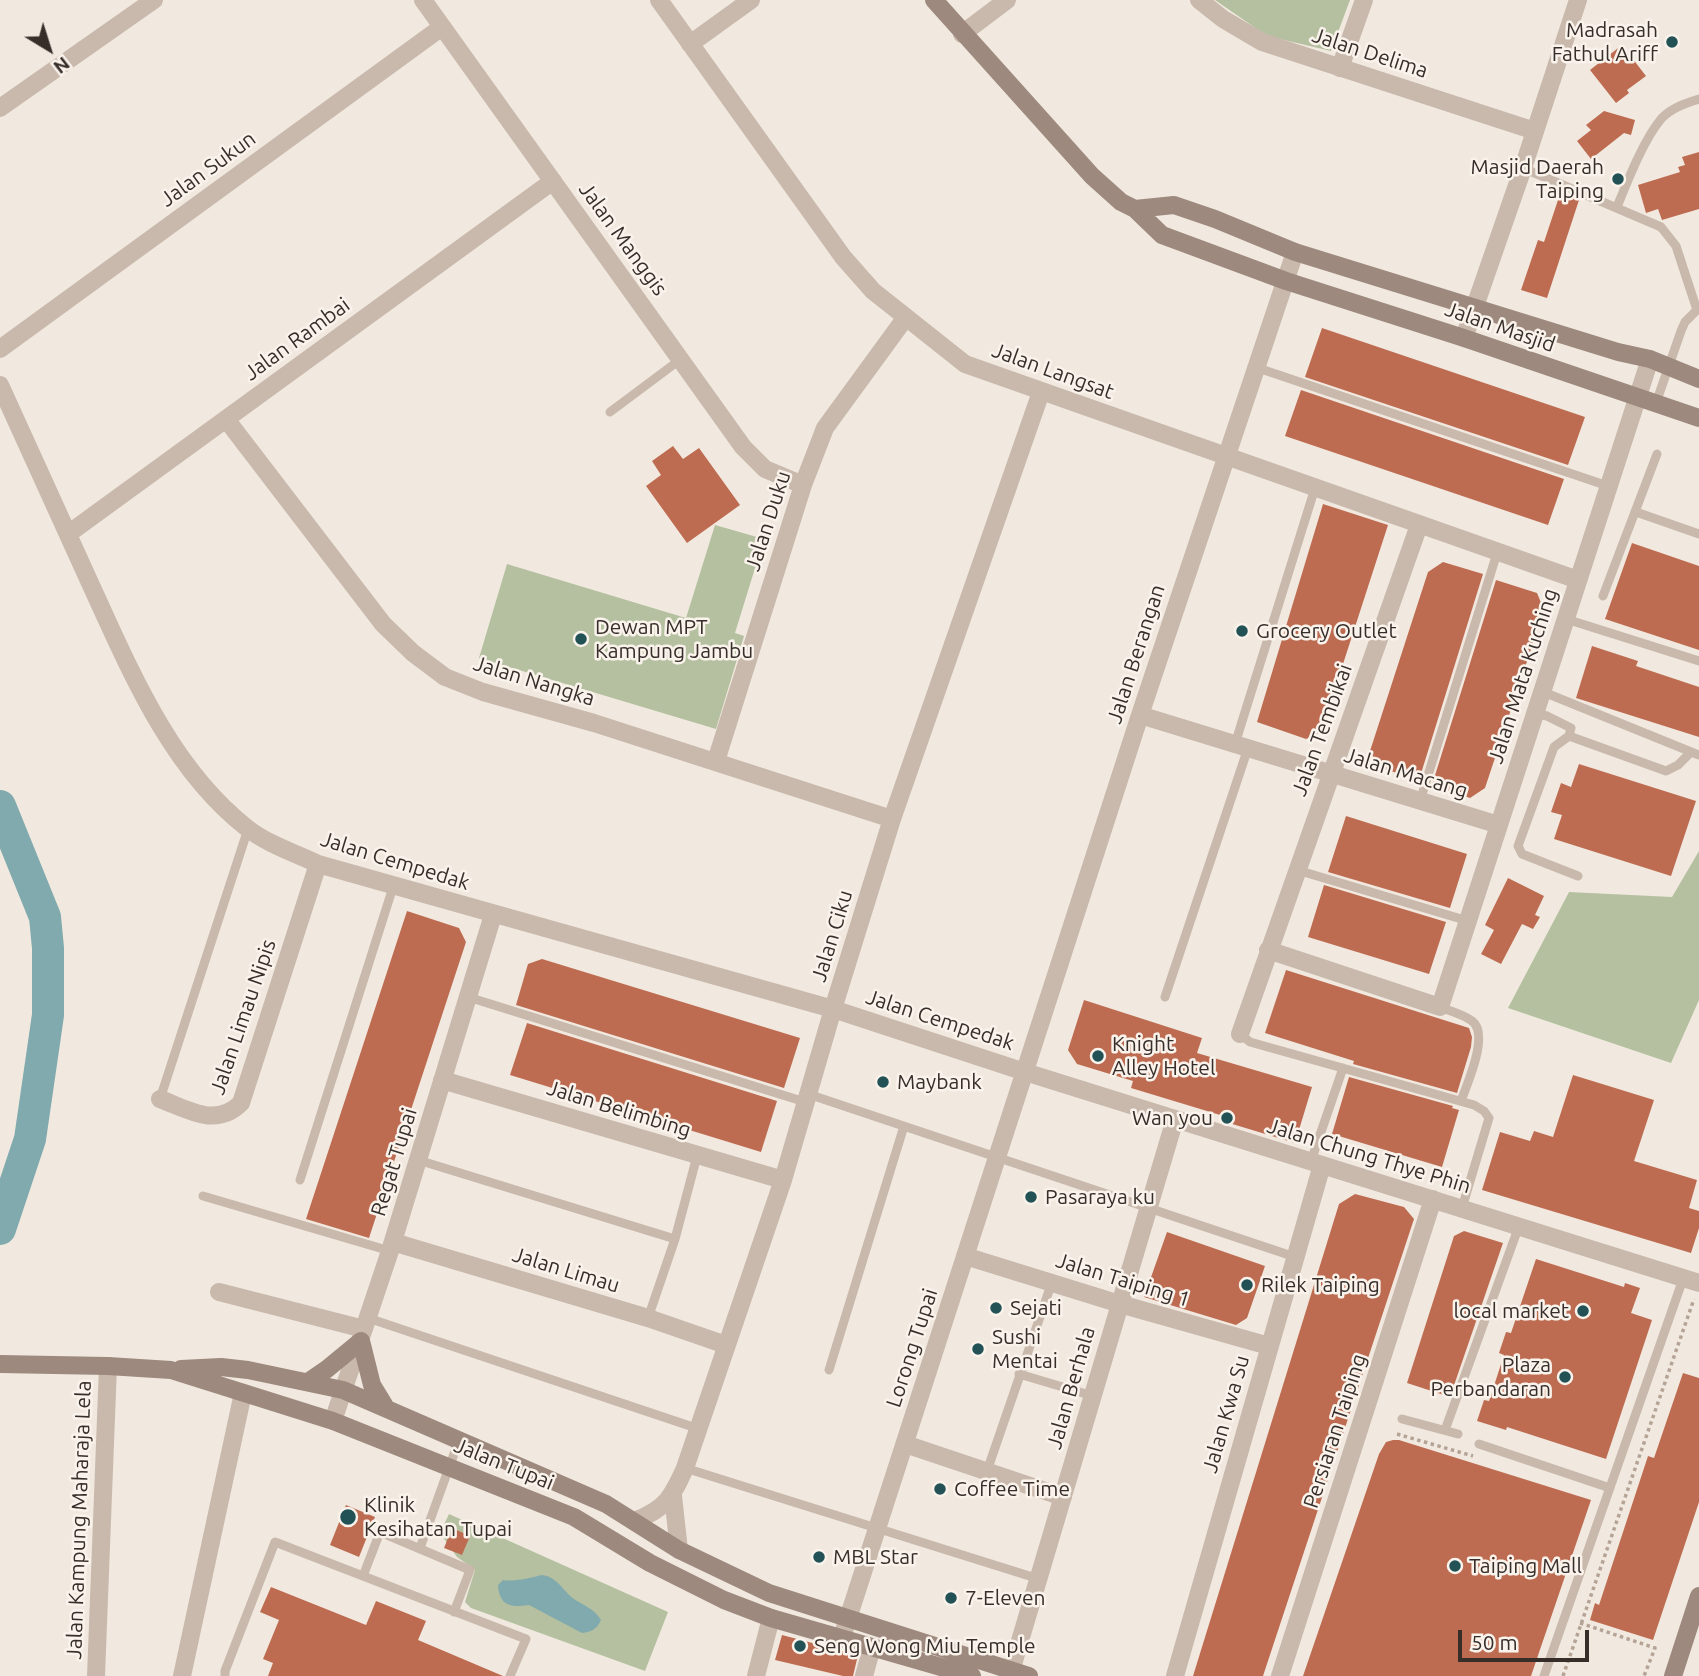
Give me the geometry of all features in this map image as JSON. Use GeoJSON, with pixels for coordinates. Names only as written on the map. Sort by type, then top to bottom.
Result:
{"type":"FeatureCollection","features":[{"type":"Feature","properties":{"kind":"main road","name":"Jalan Masjid"},"geometry":{"type":"LineString","coordinates":[[934,0],[1092,176],[1121,202],[1135,209],[1162,235],[1286,281],[1699,418]]}},
{"type":"Feature","properties":{"kind":"main road","name":"Jalan Masjid"},"geometry":{"type":"LineString","coordinates":[[1135,209],[1174,205],[1295,252],[1618,352],[1650,359],[1699,379]]}},
{"type":"Feature","properties":{"kind":"main road"},"geometry":{"type":"LineString","coordinates":[[308,1382],[327,1369],[364,1329]]}},
{"type":"Feature","properties":{"kind":"main road"},"geometry":{"type":"LineString","coordinates":[[364,1329],[372,1385],[386,1408]]}},
{"type":"Feature","properties":{"kind":"main road","name":"Jalan Tupai"},"geometry":{"type":"LineString","coordinates":[[0,1364],[171,1370],[243,1392],[333,1421],[574,1517],[724,1601],[771,1618],[972,1676]]}},
{"type":"Feature","properties":{"kind":"main road"},"geometry":{"type":"LineString","coordinates":[[171,1370],[221,1367],[343,1390],[606,1504],[679,1550],[769,1593],[1020,1673]]}},
{"type":"Feature","properties":{"kind":"main road"},"geometry":{"type":"LineString","coordinates":[[1673,1676],[1699,1595]]}},
{"type":"Feature","properties":{"kind":"street"},"geometry":{"type":"LineString","coordinates":[[0,108],[129,7],[154,0]]}},
{"type":"Feature","properties":{"kind":"street","name":"Jalan Manggis"},"geometry":{"type":"LineString","coordinates":[[423,0],[743,447],[765,469],[803,485]]}},
{"type":"Feature","properties":{"kind":"street","name":"Jalan Langsat"},"geometry":{"type":"LineString","coordinates":[[659,0],[843,257],[873,291],[965,364],[1578,580]]}},
{"type":"Feature","properties":{"kind":"street"},"geometry":{"type":"LineString","coordinates":[[690,44],[751,0]]}},
{"type":"Feature","properties":{"kind":"street"},"geometry":{"type":"LineString","coordinates":[[962,34],[1007,0]]}},
{"type":"Feature","properties":{"kind":"street","name":"Jalan Delima"},"geometry":{"type":"LineString","coordinates":[[1199,0],[1223,19],[1262,42],[1535,131]]}},
{"type":"Feature","properties":{"kind":"street"},"geometry":{"type":"LineString","coordinates":[[1340,68],[1364,0]]}},
{"type":"Feature","properties":{"kind":"street"},"geometry":{"type":"LineString","coordinates":[[1464,338],[1524,168],[1578,0]]}},
{"type":"Feature","properties":{"kind":"street","name":"Jalan Sukun"},"geometry":{"type":"LineString","coordinates":[[0,348],[442,27]]}},
{"type":"Feature","properties":{"kind":"street","name":"Jalan Rambai"},"geometry":{"type":"LineString","coordinates":[[68,534],[553,181]]}},
{"type":"Feature","properties":{"kind":"street","name":"Jalan Berangan"},"geometry":{"type":"LineString","coordinates":[[1025,1072],[1140,715],[1295,252]]}},
{"type":"Feature","properties":{"kind":"street","name":"Jalan Duku"},"geometry":{"type":"LineString","coordinates":[[716,761],[803,485],[825,428],[906,317]]}},
{"type":"Feature","properties":{"kind":"street","name":"Jalan Mata Kuching"},"geometry":{"type":"LineString","coordinates":[[1440,1007],[1650,359]]}},
{"type":"Feature","properties":{"kind":"street","name":"Jalan Cempedak"},"geometry":{"type":"LineString","coordinates":[[0,384],[157,719],[197,778],[248,829],[318,864],[833,1009],[1025,1072]]}},
{"type":"Feature","properties":{"kind":"street","name":"Jalan Ciku"},"geometry":{"type":"LineString","coordinates":[[673,1496],[699,1429],[783,1180],[892,819],[1041,392]]}},
{"type":"Feature","properties":{"kind":"street","name":"Jalan Nangka"},"geometry":{"type":"LineString","coordinates":[[226,419],[383,624],[413,653],[445,677],[483,692],[594,723],[892,819]]}},
{"type":"Feature","properties":{"kind":"street","name":"Jalan Tembikai"},"geometry":{"type":"LineString","coordinates":[[1240,1034],[1419,525]]}},
{"type":"Feature","properties":{"kind":"street","name":"Jalan Macang"},"geometry":{"type":"LineString","coordinates":[[1140,715],[1499,825]]}},
{"type":"Feature","properties":{"kind":"street","name":"Jalan Limau Nipis"},"geometry":{"type":"LineString","coordinates":[[160,1099],[202,1115],[217,1117],[232,1112],[241,1103],[318,864]]}},
{"type":"Feature","properties":{"kind":"street","name":"Regat Tupai"},"geometry":{"type":"LineString","coordinates":[[333,1421],[392,1246],[493,915]]}},
{"type":"Feature","properties":{"kind":"street"},"geometry":{"type":"LineString","coordinates":[[1268,950],[1440,1007]]}},
{"type":"Feature","properties":{"kind":"street","name":"Jalan Chung Thye Phin"},"geometry":{"type":"LineString","coordinates":[[1025,1072],[1519,1226],[1692,1286]]}},
{"type":"Feature","properties":{"kind":"street","name":"Lorong Tupai"},"geometry":{"type":"LineString","coordinates":[[842,1637],[1025,1072]]}},
{"type":"Feature","properties":{"kind":"street","name":"Jalan Belimbing"},"geometry":{"type":"LineString","coordinates":[[442,1080],[783,1180]]}},
{"type":"Feature","properties":{"kind":"street","name":"Jalan Berhala"},"geometry":{"type":"LineString","coordinates":[[1020,1673],[1039,1578],[1175,1119]]}},
{"type":"Feature","properties":{"kind":"street","name":"Jalan Kwa Su"},"geometry":{"type":"LineString","coordinates":[[1175,1676],[1295,1257],[1317,1163]]}},
{"type":"Feature","properties":{"kind":"street","name":"Persiaran Taiping"},"geometry":{"type":"LineString","coordinates":[[1280,1676],[1433,1199]]}},
{"type":"Feature","properties":{"kind":"street","name":"Jalan Limau"},"geometry":{"type":"LineString","coordinates":[[392,1246],[648,1318],[726,1345]]}},
{"type":"Feature","properties":{"kind":"street","name":"Jalan Taiping 1"},"geometry":{"type":"LineString","coordinates":[[965,1256],[1269,1346]]}},
{"type":"Feature","properties":{"kind":"street"},"geometry":{"type":"LineString","coordinates":[[219,1292],[364,1329]]}},
{"type":"Feature","properties":{"kind":"street","name":"Jalan Kampung Maharaja Lela"},"geometry":{"type":"LineString","coordinates":[[96,1676],[108,1366]]}},
{"type":"Feature","properties":{"kind":"street"},"geometry":{"type":"LineString","coordinates":[[182,1676],[243,1392]]}},
{"type":"Feature","properties":{"kind":"street"},"geometry":{"type":"LineString","coordinates":[[905,1444],[1063,1496]]}},
{"type":"Feature","properties":{"kind":"street"},"geometry":{"type":"LineString","coordinates":[[634,1521],[647,1516],[673,1496]]}},
{"type":"Feature","properties":{"kind":"street"},"geometry":{"type":"LineString","coordinates":[[673,1496],[679,1550]]}},
{"type":"Feature","properties":{"kind":"street"},"geometry":{"type":"LineString","coordinates":[[756,1676],[771,1618]]}},
{"type":"Feature","properties":{"kind":"street"},"geometry":{"type":"LineString","coordinates":[[864,1676],[872,1647]]}},
{"type":"Feature","properties":{"kind":"lane"},"geometry":{"type":"LineString","coordinates":[[1616,207],[1662,118],[1680,105],[1699,99]]}},
{"type":"Feature","properties":{"kind":"lane"},"geometry":{"type":"LineString","coordinates":[[1524,168],[1661,227],[1676,246],[1698,310],[1685,322],[1656,403]]}},
{"type":"Feature","properties":{"kind":"lane"},"geometry":{"type":"LineString","coordinates":[[610,412],[681,359]]}},
{"type":"Feature","properties":{"kind":"lane"},"geometry":{"type":"LineString","coordinates":[[1255,367],[1608,486]]}},
{"type":"Feature","properties":{"kind":"lane"},"geometry":{"type":"LineString","coordinates":[[1603,596],[1657,454]]}},
{"type":"Feature","properties":{"kind":"lane"},"geometry":{"type":"LineString","coordinates":[[1165,997],[1242,746],[1315,488]]}},
{"type":"Feature","properties":{"kind":"lane"},"geometry":{"type":"LineString","coordinates":[[1636,512],[1699,534]]}},
{"type":"Feature","properties":{"kind":"lane"},"geometry":{"type":"LineString","coordinates":[[1420,801],[1497,553]]}},
{"type":"Feature","properties":{"kind":"lane"},"geometry":{"type":"LineString","coordinates":[[1566,619],[1699,660]]}},
{"type":"Feature","properties":{"kind":"lane"},"geometry":{"type":"LineString","coordinates":[[1541,691],[1695,753]]}},
{"type":"Feature","properties":{"kind":"lane"},"geometry":{"type":"LineString","coordinates":[[1534,713],[1547,716],[1571,728],[1569,736],[1554,747],[1518,846],[1522,854],[1578,876]]}},
{"type":"Feature","properties":{"kind":"lane"},"geometry":{"type":"LineString","coordinates":[[1569,736],[1666,771],[1695,753]]}},
{"type":"Feature","properties":{"kind":"lane"},"geometry":{"type":"LineString","coordinates":[[160,1099],[248,829]]}},
{"type":"Feature","properties":{"kind":"lane"},"geometry":{"type":"LineString","coordinates":[[1297,870],[1468,921]]}},
{"type":"Feature","properties":{"kind":"lane"},"geometry":{"type":"LineString","coordinates":[[300,1180],[394,884]]}},
{"type":"Feature","properties":{"kind":"lane"},"geometry":{"type":"LineString","coordinates":[[468,997],[904,1126],[1295,1257]]}},
{"type":"Feature","properties":{"kind":"lane"},"geometry":{"type":"LineString","coordinates":[[1440,1007],[1473,1021],[1478,1028],[1480,1038],[1461,1101]]}},
{"type":"Feature","properties":{"kind":"lane"},"geometry":{"type":"LineString","coordinates":[[1240,1034],[1250,1042],[1461,1101],[1484,1111],[1489,1118],[1462,1208]]}},
{"type":"Feature","properties":{"kind":"lane"},"geometry":{"type":"LineString","coordinates":[[1317,1163],[1343,1068]]}},
{"type":"Feature","properties":{"kind":"lane"},"geometry":{"type":"LineString","coordinates":[[830,1370],[904,1126]]}},
{"type":"Feature","properties":{"kind":"lane"},"geometry":{"type":"LineString","coordinates":[[648,1318],[675,1239],[697,1156]]}},
{"type":"Feature","properties":{"kind":"lane"},"geometry":{"type":"LineString","coordinates":[[418,1160],[675,1239]]}},
{"type":"Feature","properties":{"kind":"lane"},"geometry":{"type":"LineString","coordinates":[[203,1196],[392,1246]]}},
{"type":"Feature","properties":{"kind":"lane"},"geometry":{"type":"LineString","coordinates":[[1445,1430],[1519,1226]]}},
{"type":"Feature","properties":{"kind":"lane"},"geometry":{"type":"LineString","coordinates":[[986,1471],[1052,1282]]}},
{"type":"Feature","properties":{"kind":"lane"},"geometry":{"type":"LineString","coordinates":[[1544,1676],[1610,1488],[1692,1286]]}},
{"type":"Feature","properties":{"kind":"lane"},"geometry":{"type":"LineString","coordinates":[[364,1329],[699,1429]]}},
{"type":"Feature","properties":{"kind":"lane"},"geometry":{"type":"LineString","coordinates":[[1019,1374],[1093,1396]]}},
{"type":"Feature","properties":{"kind":"lane"},"geometry":{"type":"LineString","coordinates":[[1402,1419],[1458,1434]]}},
{"type":"Feature","properties":{"kind":"lane"},"geometry":{"type":"LineString","coordinates":[[420,1548],[459,1440]]}},
{"type":"Feature","properties":{"kind":"lane"},"geometry":{"type":"LineString","coordinates":[[1479,1444],[1610,1488]]}},
{"type":"Feature","properties":{"kind":"lane"},"geometry":{"type":"LineString","coordinates":[[685,1468],[1039,1578]]}},
{"type":"Feature","properties":{"kind":"lane"},"geometry":{"type":"LineString","coordinates":[[363,1576],[380,1532],[470,1570],[454,1612]]}},
{"type":"Feature","properties":{"kind":"lane"},"geometry":{"type":"LineString","coordinates":[[225,1676],[275,1542],[526,1639],[510,1676]]}},
{"type":"Feature","properties":{"kind":"path"},"geometry":{"type":"LineString","coordinates":[[1563,1676],[1692,1286]]}},
{"type":"Feature","properties":{"kind":"path"},"geometry":{"type":"LineString","coordinates":[[1580,1623],[1655,1648],[1644,1676]]}},
{"type":"Feature","properties":{"kind":"green space"},"geometry":{"type":"Polygon","coordinates":[[[1215,0],[1350,0],[1331,51],[1267,36],[1215,0]]]}},
{"type":"Feature","properties":{"kind":"green space"},"geometry":{"type":"Polygon","coordinates":[[[715,525],[764,539],[735,633],[744,636],[716,729],[479,658],[507,564],[686,618],[715,525]]]}},
{"type":"Feature","properties":{"kind":"green space"},"geometry":{"type":"Polygon","coordinates":[[[1699,851],[1699,1000],[1671,1063],[1508,1008],[1569,892],[1672,897],[1699,851]]]}},
{"type":"Feature","properties":{"kind":"green space"},"geometry":{"type":"Polygon","coordinates":[[[449,1514],[668,1612],[645,1671],[471,1608],[465,1602],[475,1570],[457,1557],[440,1533],[449,1514]]]}},
{"type":"Feature","properties":{"kind":"water"},"geometry":{"type":"Polygon","coordinates":[[[541,1575],[555,1581],[574,1599],[595,1613],[601,1620],[596,1628],[582,1633],[529,1605],[516,1606],[503,1601],[498,1585],[503,1580],[541,1575]]]}},
{"type":"Feature","properties":{"kind":"building"},"geometry":{"type":"Polygon","coordinates":[[[1622,45],[1646,76],[1627,90],[1629,93],[1616,103],[1590,70],[1622,45]]]}},
{"type":"Feature","properties":{"kind":"building"},"geometry":{"type":"Polygon","coordinates":[[[1604,111],[1635,120],[1631,135],[1624,133],[1591,159],[1577,141],[1591,130],[1586,125],[1604,111]]]}},
{"type":"Feature","properties":{"kind":"building"},"geometry":{"type":"Polygon","coordinates":[[[1699,152],[1699,209],[1662,220],[1658,209],[1646,213],[1638,185],[1680,172],[1678,167],[1685,165],[1682,157],[1699,152]]]}},
{"type":"Feature","properties":{"kind":"building"},"geometry":{"type":"Polygon","coordinates":[[[1560,194],[1579,200],[1547,298],[1521,290],[1538,240],[1544,242],[1560,194]]]}},
{"type":"Feature","properties":{"kind":"building"},"geometry":{"type":"Polygon","coordinates":[[[1322,328],[1585,417],[1568,465],[1305,377],[1322,328]]]}},
{"type":"Feature","properties":{"kind":"building"},"geometry":{"type":"Polygon","coordinates":[[[1301,390],[1564,479],[1548,525],[1285,436],[1301,390]]]}},
{"type":"Feature","properties":{"kind":"building"},"geometry":{"type":"Polygon","coordinates":[[[673,446],[683,459],[699,448],[740,505],[687,543],[646,486],[661,475],[652,461],[673,446]]]}},
{"type":"Feature","properties":{"kind":"building"},"geometry":{"type":"Polygon","coordinates":[[[1323,504],[1388,525],[1321,732],[1306,739],[1257,722],[1323,504]]]}},
{"type":"Feature","properties":{"kind":"building"},"geometry":{"type":"Polygon","coordinates":[[[1632,543],[1699,566],[1699,650],[1605,619],[1632,543]]]}},
{"type":"Feature","properties":{"kind":"building"},"geometry":{"type":"Polygon","coordinates":[[[1443,562],[1483,574],[1419,780],[1378,767],[1370,751],[1428,572],[1443,562]]]}},
{"type":"Feature","properties":{"kind":"building"},"geometry":{"type":"Polygon","coordinates":[[[1496,580],[1537,593],[1544,610],[1485,788],[1470,798],[1432,785],[1496,580]]]}},
{"type":"Feature","properties":{"kind":"building"},"geometry":{"type":"Polygon","coordinates":[[[1592,646],[1638,661],[1636,666],[1699,687],[1699,737],[1576,698],[1592,646]]]}},
{"type":"Feature","properties":{"kind":"building"},"geometry":{"type":"Polygon","coordinates":[[[1579,764],[1696,801],[1671,876],[1554,839],[1562,815],[1551,812],[1561,783],[1571,787],[1579,764]]]}},
{"type":"Feature","properties":{"kind":"building"},"geometry":{"type":"Polygon","coordinates":[[[1346,816],[1467,854],[1450,908],[1328,872],[1346,816]]]}},
{"type":"Feature","properties":{"kind":"building"},"geometry":{"type":"Polygon","coordinates":[[[1508,878],[1544,896],[1535,915],[1540,917],[1533,929],[1522,924],[1501,964],[1481,954],[1494,930],[1485,925],[1508,878]]]}},
{"type":"Feature","properties":{"kind":"building"},"geometry":{"type":"Polygon","coordinates":[[[1324,885],[1446,922],[1429,974],[1308,937],[1324,885]]]}},
{"type":"Feature","properties":{"kind":"building"},"geometry":{"type":"Polygon","coordinates":[[[407,911],[459,928],[466,942],[369,1238],[306,1219],[407,911]]]}},
{"type":"Feature","properties":{"kind":"building"},"geometry":{"type":"Polygon","coordinates":[[[542,959],[800,1038],[784,1088],[516,1005],[528,964],[542,959]]]}},
{"type":"Feature","properties":{"kind":"building"},"geometry":{"type":"Polygon","coordinates":[[[1286,970],[1469,1028],[1471,1047],[1457,1093],[1353,1064],[1354,1061],[1265,1033],[1286,970]]]}},
{"type":"Feature","properties":{"kind":"building"},"geometry":{"type":"Polygon","coordinates":[[[1084,1000],[1202,1038],[1197,1053],[1312,1087],[1295,1143],[1229,1123],[1230,1118],[1131,1088],[1133,1081],[1077,1064],[1068,1050],[1084,1000]]]}},
{"type":"Feature","properties":{"kind":"building"},"geometry":{"type":"Polygon","coordinates":[[[527,1023],[777,1101],[761,1152],[510,1075],[527,1023]]]}},
{"type":"Feature","properties":{"kind":"building"},"geometry":{"type":"Polygon","coordinates":[[[1573,1075],[1654,1100],[1634,1161],[1697,1180],[1689,1208],[1699,1211],[1699,1228],[1691,1253],[1482,1190],[1500,1132],[1530,1141],[1534,1131],[1553,1137],[1573,1075]]]}},
{"type":"Feature","properties":{"kind":"building"},"geometry":{"type":"Polygon","coordinates":[[[1349,1077],[1453,1106],[1452,1108],[1459,1110],[1442,1167],[1332,1134],[1349,1077]]]}},
{"type":"Feature","properties":{"kind":"building"},"geometry":{"type":"Polygon","coordinates":[[[1355,1194],[1404,1207],[1414,1219],[1263,1676],[1193,1676],[1339,1204],[1355,1194]]]}},
{"type":"Feature","properties":{"kind":"building"},"geometry":{"type":"Polygon","coordinates":[[[1464,1231],[1503,1243],[1450,1397],[1407,1383],[1454,1236],[1464,1231]]]}},
{"type":"Feature","properties":{"kind":"building"},"geometry":{"type":"Polygon","coordinates":[[[1167,1232],[1265,1266],[1247,1318],[1236,1325],[1144,1297],[1167,1232]]]}},
{"type":"Feature","properties":{"kind":"building","name":"Plaza Perbandaran"},"geometry":{"type":"Polygon","coordinates":[[[1536,1259],[1624,1287],[1625,1283],[1640,1288],[1631,1313],[1652,1320],[1606,1459],[1507,1427],[1506,1430],[1477,1421],[1484,1400],[1489,1401],[1504,1355],[1499,1353],[1506,1332],[1511,1333],[1536,1259]]]}},
{"type":"Feature","properties":{"kind":"building"},"geometry":{"type":"Polygon","coordinates":[[[1683,1373],[1699,1378],[1699,1502],[1653,1640],[1590,1620],[1595,1603],[1599,1605],[1648,1456],[1654,1458],[1683,1373]]]}},
{"type":"Feature","properties":{"kind":"building","name":"Taiping Mall"},"geometry":{"type":"Polygon","coordinates":[[[1393,1440],[1591,1500],[1531,1676],[1303,1676],[1379,1454],[1386,1442],[1393,1440]]]}},
{"type":"Feature","properties":{"kind":"building"},"geometry":{"type":"Polygon","coordinates":[[[346,1505],[375,1517],[359,1557],[330,1545],[346,1505]]]}},
{"type":"Feature","properties":{"kind":"building"},"geometry":{"type":"Polygon","coordinates":[[[452,1528],[470,1536],[462,1555],[444,1548],[452,1528]]]}},
{"type":"Feature","properties":{"kind":"building"},"geometry":{"type":"Polygon","coordinates":[[[271,1587],[366,1625],[376,1601],[426,1621],[418,1640],[503,1676],[268,1676],[273,1663],[263,1659],[279,1620],[260,1612],[271,1587]]]}},
{"type":"Feature","properties":{"kind":"building","name":"Seng Wong Miu Temple"},"geometry":{"type":"Polygon","coordinates":[[[782,1635],[858,1655],[853,1676],[775,1660],[782,1635]]]}},
{"type":"Feature","properties":{"kind":"waterway"},"geometry":{"type":"LineString","coordinates":[[0,806],[45,917],[48,948],[48,1015],[30,1139],[0,1229]]}},
{"type":"Feature","properties":{"kind":"place","name":"Madrasah Fathul Ariff"},"geometry":{"type":"Point","coordinates":[1672,42]}},
{"type":"Feature","properties":{"kind":"place","name":"Masjid Daerah Taiping"},"geometry":{"type":"Point","coordinates":[1618,179]}},
{"type":"Feature","properties":{"kind":"place","name":"Grocery Outlet"},"geometry":{"type":"Point","coordinates":[1242,631]}},
{"type":"Feature","properties":{"kind":"place","name":"Dewan MPT Kampung Jambu"},"geometry":{"type":"Point","coordinates":[581,639]}},
{"type":"Feature","properties":{"kind":"place","name":"Knight Alley Hotel"},"geometry":{"type":"Point","coordinates":[1098,1056]}},
{"type":"Feature","properties":{"kind":"place","name":"Maybank"},"geometry":{"type":"Point","coordinates":[883,1082]}},
{"type":"Feature","properties":{"kind":"place","name":"Wan you"},"geometry":{"type":"Point","coordinates":[1227,1118]}},
{"type":"Feature","properties":{"kind":"place","name":"Pasaraya ku"},"geometry":{"type":"Point","coordinates":[1031,1197]}},
{"type":"Feature","properties":{"kind":"place","name":"Rilek Taiping"},"geometry":{"type":"Point","coordinates":[1247,1285]}},
{"type":"Feature","properties":{"kind":"place","name":"Sejati"},"geometry":{"type":"Point","coordinates":[996,1308]}},
{"type":"Feature","properties":{"kind":"place","name":"local market"},"geometry":{"type":"Point","coordinates":[1583,1311]}},
{"type":"Feature","properties":{"kind":"place","name":"Sushi Mentai"},"geometry":{"type":"Point","coordinates":[978,1349]}},
{"type":"Feature","properties":{"kind":"place","name":"Plaza Perbandaran"},"geometry":{"type":"Point","coordinates":[1565,1377]}},
{"type":"Feature","properties":{"kind":"place","name":"Coffee Time"},"geometry":{"type":"Point","coordinates":[940,1489]}},
{"type":"Feature","properties":{"kind":"place","name":"Klinik Kesihatan Tupai"},"geometry":{"type":"Point","coordinates":[348,1517]}},
{"type":"Feature","properties":{"kind":"place","name":"MBL Star"},"geometry":{"type":"Point","coordinates":[819,1557]}},
{"type":"Feature","properties":{"kind":"place","name":"Taiping Mall"},"geometry":{"type":"Point","coordinates":[1455,1566]}},
{"type":"Feature","properties":{"kind":"place","name":"7-Eleven"},"geometry":{"type":"Point","coordinates":[951,1598]}},
{"type":"Feature","properties":{"kind":"place","name":"Seng Wong Miu Temple"},"geometry":{"type":"Point","coordinates":[800,1646]}}]}
